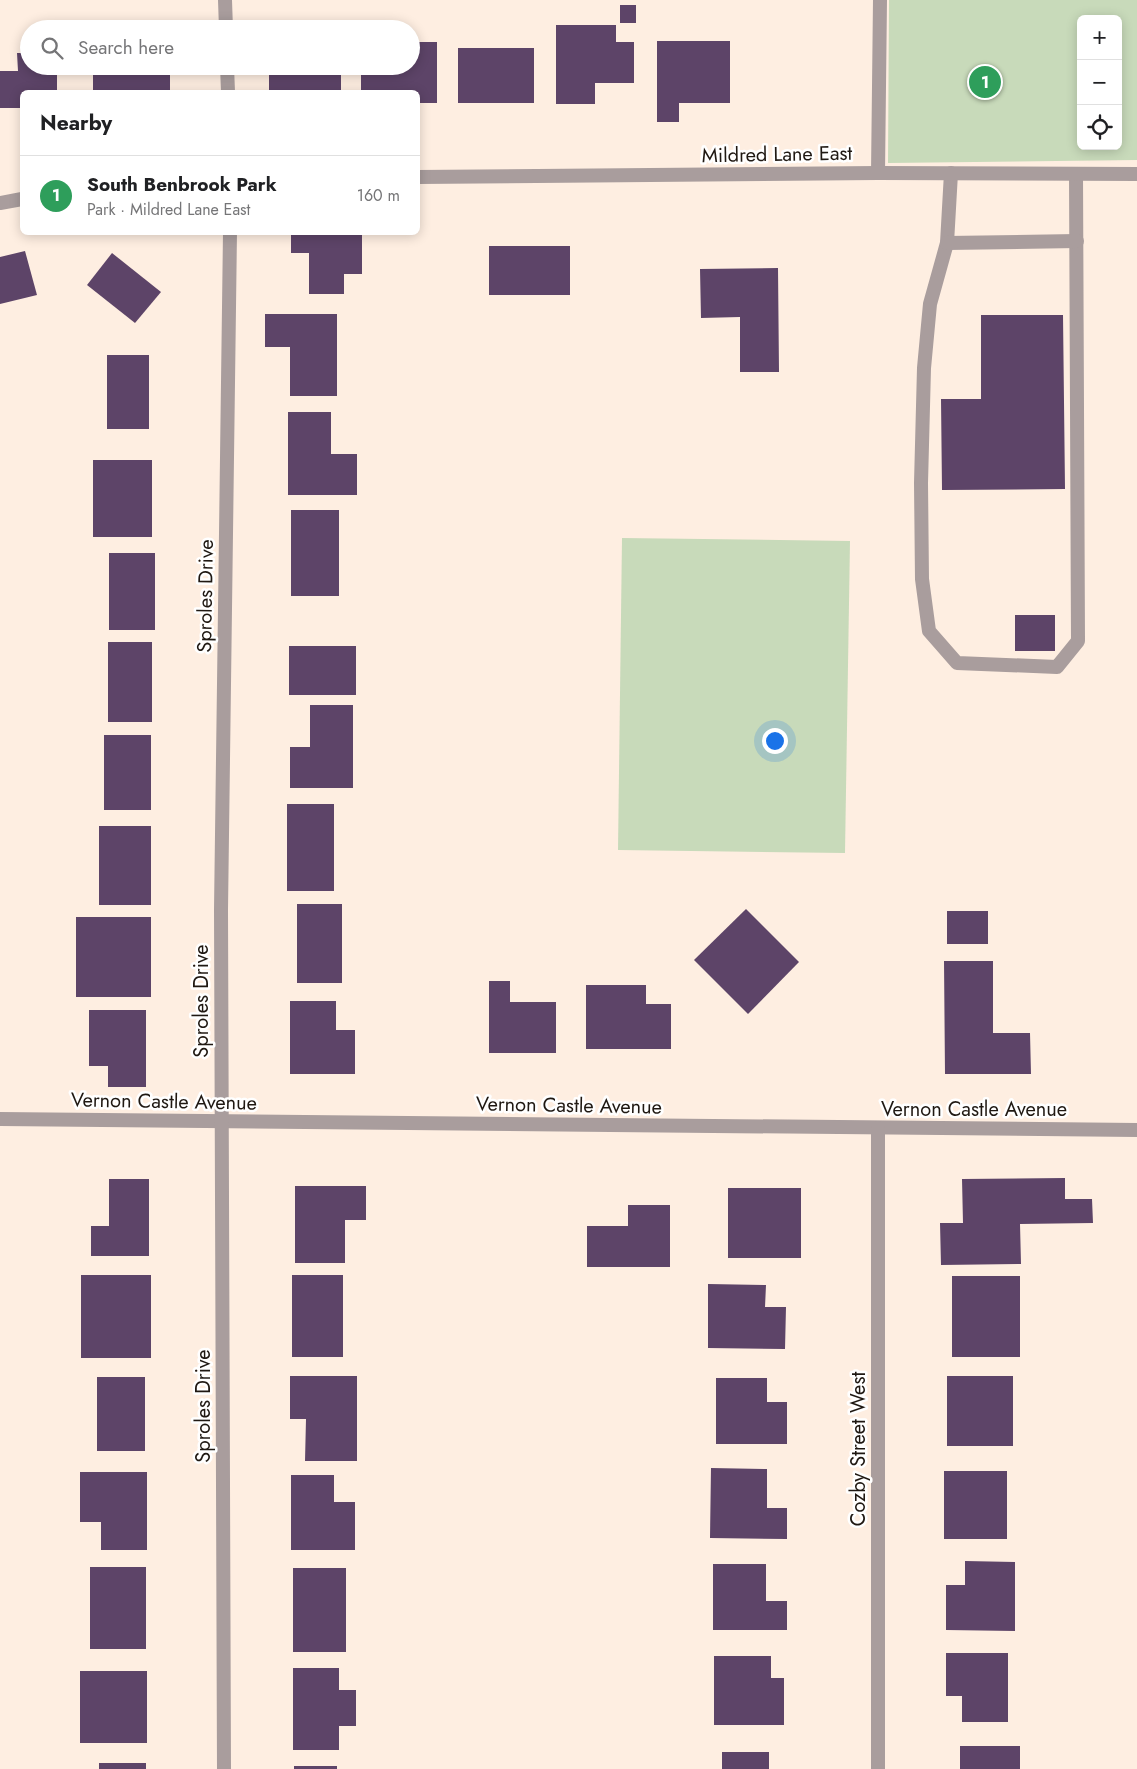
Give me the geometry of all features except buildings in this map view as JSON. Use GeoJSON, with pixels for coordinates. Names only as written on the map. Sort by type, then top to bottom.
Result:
{"type":"FeatureCollection","features":[{"type":"Feature","properties":{"kind":"street"},"geometry":{"type":"LineString","coordinates":[[225,0],[226,20]]}},
{"type":"Feature","properties":{"kind":"street"},"geometry":{"type":"LineString","coordinates":[[878,173],[880,0]]}},
{"type":"Feature","properties":{"kind":"street"},"geometry":{"type":"LineString","coordinates":[[227,75],[228,90]]}},
{"type":"Feature","properties":{"kind":"street","name":"Mildred Lane East"},"geometry":{"type":"LineString","coordinates":[[420,178],[878,173],[1137,174]]}},
{"type":"Feature","properties":{"kind":"street"},"geometry":{"type":"LineString","coordinates":[[951,173],[947,243],[930,304],[924,368],[921,483],[922,579],[929,631],[957,663],[1058,667],[1078,641],[1076,174]]}},
{"type":"Feature","properties":{"kind":"street"},"geometry":{"type":"LineString","coordinates":[[0,203],[20,199]]}},
{"type":"Feature","properties":{"kind":"street","name":"Sproles Drive"},"geometry":{"type":"LineString","coordinates":[[224,1769],[221,910],[230,235]]}},
{"type":"Feature","properties":{"kind":"street"},"geometry":{"type":"LineString","coordinates":[[947,243],[1077,241]]}},
{"type":"Feature","properties":{"kind":"street","name":"Vernon Castle Avenue"},"geometry":{"type":"LineString","coordinates":[[0,1119],[1137,1130]]}},
{"type":"Feature","properties":{"kind":"street","name":"Cozby Street West"},"geometry":{"type":"LineString","coordinates":[[878,1128],[878,1769]]}},
{"type":"Feature","properties":{"kind":"green space"},"geometry":{"type":"Polygon","coordinates":[[[889,0],[1137,0],[1137,160],[888,163],[889,0]]]}},
{"type":"Feature","properties":{"kind":"green space"},"geometry":{"type":"Polygon","coordinates":[[[622,538],[850,541],[845,853],[618,850],[622,538]]]}},
{"type":"Feature","properties":{"kind":"place","name":"South Benbrook Park"},"geometry":{"type":"Point","coordinates":[985,82]}}]}
